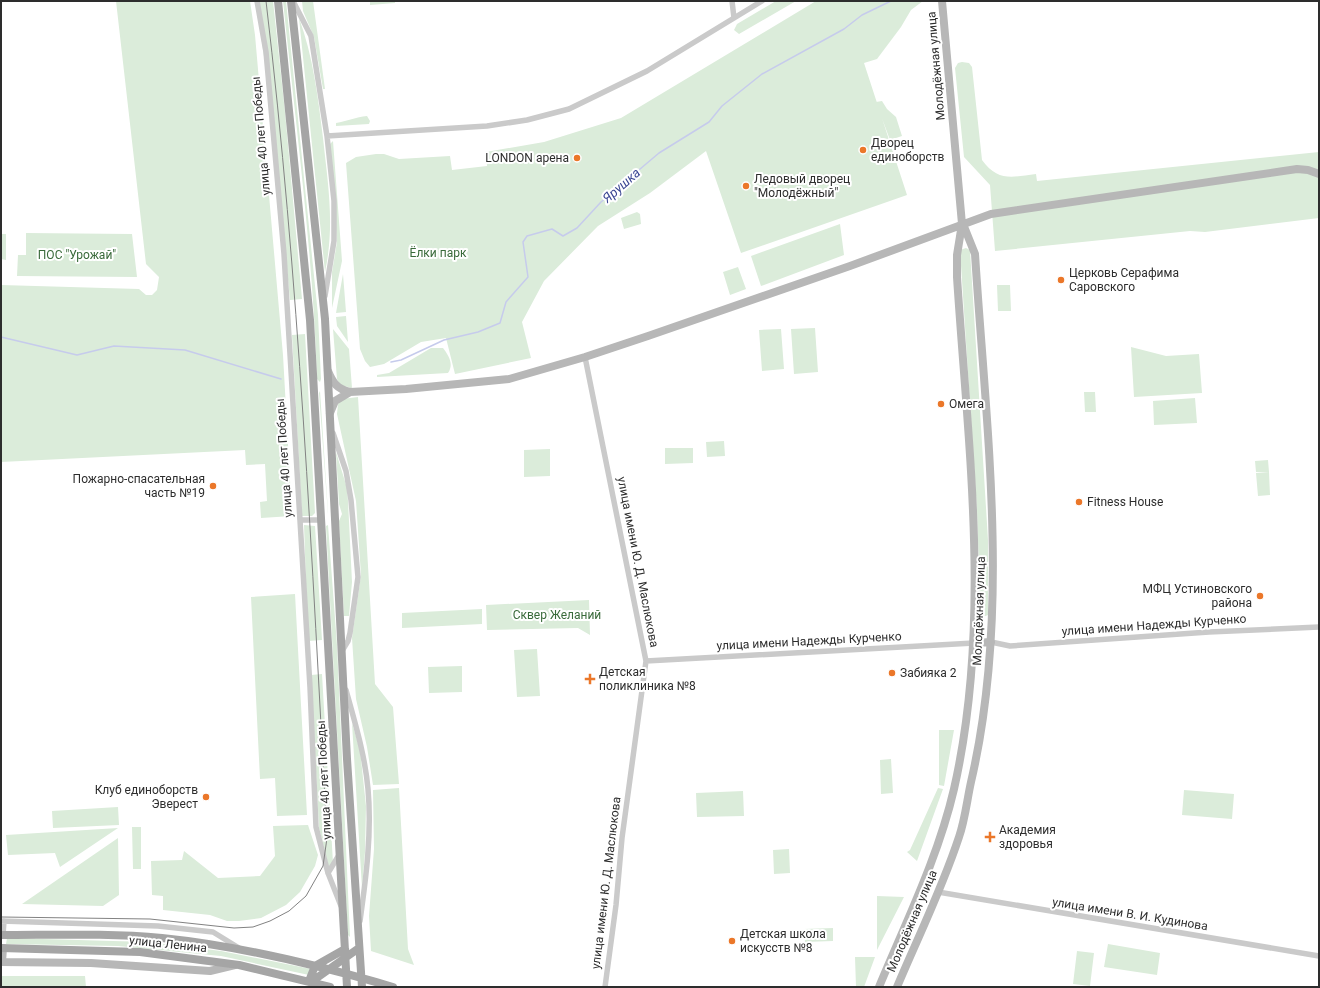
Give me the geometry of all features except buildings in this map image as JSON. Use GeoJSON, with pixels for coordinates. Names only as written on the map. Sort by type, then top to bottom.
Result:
{"type":"FeatureCollection","features":[{"type":"Feature","properties":{"kind":"main road","name":"улица 40 лет Победы"},"geometry":{"type":"LineString","coordinates":[[278,1],[310,320],[347,987]]}},
{"type":"Feature","properties":{"kind":"main road","name":"улица 40 лет Победы"},"geometry":{"type":"LineString","coordinates":[[292,1],[324,300],[343,678],[362,987]]}},
{"type":"Feature","properties":{"kind":"main road","name":"Молодёжная улица"},"geometry":{"type":"LineString","coordinates":[[879,987],[942,832],[954,790],[966,728],[974,643],[973,537],[957,270],[957,255],[962,224],[942,1]]}},
{"type":"Feature","properties":{"kind":"main road"},"geometry":{"type":"LineString","coordinates":[[328,371],[334,383],[341,390],[350,392],[406,389],[509,379],[585,357],[850,266],[990,214],[1222,179],[1300,169],[1319,174]]}},
{"type":"Feature","properties":{"kind":"main road","name":"Молодёжная улица"},"geometry":{"type":"LineString","coordinates":[[897,987],[938,892],[959,836],[982,729],[991,642],[993,536],[975,254],[962,224]]}},
{"type":"Feature","properties":{"kind":"main road"},"geometry":{"type":"LineString","coordinates":[[314,387],[329,387]]}},
{"type":"Feature","properties":{"kind":"main road"},"geometry":{"type":"LineString","coordinates":[[330,413],[335,401],[350,392]]}},
{"type":"Feature","properties":{"kind":"main road"},"geometry":{"type":"LineString","coordinates":[[322,520],[335,520]]}},
{"type":"Feature","properties":{"kind":"main road"},"geometry":{"type":"LineString","coordinates":[[974,643],[991,642]]}},
{"type":"Feature","properties":{"kind":"main road"},"geometry":{"type":"LineString","coordinates":[[2,935],[2,962],[91,963],[210,970],[239,965]]}},
{"type":"Feature","properties":{"kind":"main road","name":"улица Ленина"},"geometry":{"type":"LineString","coordinates":[[2,935],[162,938],[241,949],[361,977],[394,987]]}},
{"type":"Feature","properties":{"kind":"main road"},"geometry":{"type":"LineString","coordinates":[[344,938],[358,937]]}},
{"type":"Feature","properties":{"kind":"main road","name":"улица Ленина"},"geometry":{"type":"LineString","coordinates":[[2,948],[140,952],[239,965],[330,987]]}},
{"type":"Feature","properties":{"kind":"main road"},"geometry":{"type":"LineString","coordinates":[[310,982],[330,970],[359,948]]}},
{"type":"Feature","properties":{"kind":"main road"},"geometry":{"type":"LineString","coordinates":[[310,982],[315,966],[345,949]]}},
{"type":"Feature","properties":{"kind":"street","name":"улица 40 лет Победы"},"geometry":{"type":"LineString","coordinates":[[257,1],[266,52],[284,254],[316,827],[328,873],[343,912]]}},
{"type":"Feature","properties":{"kind":"street","name":"улица 40 лет Победы"},"geometry":{"type":"LineString","coordinates":[[292,1],[311,36],[327,136],[334,201],[334,241],[324,300]]}},
{"type":"Feature","properties":{"kind":"street"},"geometry":{"type":"LineString","coordinates":[[732,1],[734,18]]}},
{"type":"Feature","properties":{"kind":"street"},"geometry":{"type":"LineString","coordinates":[[327,136],[487,126],[527,120],[570,109],[646,71],[762,1]]}},
{"type":"Feature","properties":{"kind":"street","name":"улица имени Ю. Д. Маслюкова"},"geometry":{"type":"LineString","coordinates":[[585,357],[646,661],[622,838],[616,905],[605,987]]}},
{"type":"Feature","properties":{"kind":"street","name":"улица 40 лет Победы"},"geometry":{"type":"LineString","coordinates":[[330,427],[346,471],[351,500],[358,577],[350,633],[348,641],[342,652]]}},
{"type":"Feature","properties":{"kind":"street"},"geometry":{"type":"LineString","coordinates":[[300,520],[322,520]]}},
{"type":"Feature","properties":{"kind":"street","name":"улица имени Надежды Курченко"},"geometry":{"type":"LineString","coordinates":[[991,642],[1010,646],[1217,632],[1319,627]]}},
{"type":"Feature","properties":{"kind":"street","name":"улица имени Надежды Курченко"},"geometry":{"type":"LineString","coordinates":[[646,661],[974,643]]}},
{"type":"Feature","properties":{"kind":"street","name":"улица 40 лет Победы"},"geometry":{"type":"LineString","coordinates":[[343,678],[362,750],[368,789],[368,848],[358,937]]}},
{"type":"Feature","properties":{"kind":"street"},"geometry":{"type":"LineString","coordinates":[[328,873],[340,855]]}},
{"type":"Feature","properties":{"kind":"street","name":"улица имени В. И. Кудинова"},"geometry":{"type":"LineString","coordinates":[[938,892],[1319,956]]}},
{"type":"Feature","properties":{"kind":"street","name":"улица Ленина"},"geometry":{"type":"LineString","coordinates":[[2,935],[2,921],[158,926],[212,932],[241,949]]}},
{"type":"Feature","properties":{"kind":"green space"},"geometry":{"type":"Polygon","coordinates":[[[116,1],[250,1],[255,35],[283,355],[292,516],[261,518],[260,502],[267,501],[265,464],[246,465],[245,450],[1,462],[1,285],[139,289],[146,295],[152,295],[157,290],[159,277],[146,264],[116,1]]]}},
{"type":"Feature","properties":{"kind":"green space"},"geometry":{"type":"Polygon","coordinates":[[[256,1],[273,1],[302,299],[290,300],[272,112],[256,1]]]}},
{"type":"Feature","properties":{"kind":"green space"},"geometry":{"type":"Polygon","coordinates":[[[283,1],[286,1],[318,315],[320,382],[317,379],[308,237],[283,1]]]}},
{"type":"Feature","properties":{"kind":"green space"},"geometry":{"type":"Polygon","coordinates":[[[302,1],[313,1],[325,89],[323,89],[314,37],[303,11],[302,1]]]}},
{"type":"Feature","properties":{"kind":"green space"},"geometry":{"type":"Polygon","coordinates":[[[370,1],[395,1],[395,3],[370,5],[370,1]]]}},
{"type":"Feature","properties":{"kind":"green space"},"geometry":{"type":"Polygon","coordinates":[[[776,1],[796,1],[739,34],[734,30],[737,24],[776,1]]]}},
{"type":"Feature","properties":{"kind":"green space","name":"Ёлки парк"},"geometry":{"type":"Polygon","coordinates":[[[816,1],[923,1],[911,10],[901,27],[877,59],[864,63],[907,195],[741,253],[706,151],[650,193],[598,226],[544,281],[522,322],[531,358],[455,374],[446,338],[421,342],[384,364],[370,367],[365,361],[360,349],[346,163],[356,157],[384,154],[399,159],[450,156],[452,170],[487,166],[486,152],[544,142],[621,118],[816,1]]]}},
{"type":"Feature","properties":{"kind":"green space"},"geometry":{"type":"Polygon","coordinates":[[[299,18],[308,47],[314,77],[327,172],[330,205],[330,238],[325,272],[299,18]]]}},
{"type":"Feature","properties":{"kind":"green space"},"geometry":{"type":"Polygon","coordinates":[[[958,63],[969,63],[972,67],[982,160],[994,172],[1000,175],[1013,177],[1036,174],[1037,181],[1319,152],[1319,218],[1205,232],[1190,231],[995,251],[990,185],[964,157],[955,68],[958,63]]]}},
{"type":"Feature","properties":{"kind":"green space"},"geometry":{"type":"Polygon","coordinates":[[[882,101],[887,109],[896,117],[902,136],[890,140],[876,102],[882,101]]]}},
{"type":"Feature","properties":{"kind":"green space"},"geometry":{"type":"Polygon","coordinates":[[[367,116],[370,121],[369,124],[336,126],[336,123],[367,116]]]}},
{"type":"Feature","properties":{"kind":"green space"},"geometry":{"type":"Polygon","coordinates":[[[333,141],[342,261],[332,308],[332,272],[337,242],[330,144],[333,141]]]}},
{"type":"Feature","properties":{"kind":"green space"},"geometry":{"type":"Polygon","coordinates":[[[637,212],[640,214],[641,224],[624,229],[621,218],[637,212]]]}},
{"type":"Feature","properties":{"kind":"green space"},"geometry":{"type":"Polygon","coordinates":[[[840,224],[844,255],[761,286],[751,256],[840,224]]]}},
{"type":"Feature","properties":{"kind":"green space","name":"ПОС \"Урожай\""},"geometry":{"type":"Polygon","coordinates":[[[26,233],[132,234],[137,277],[17,276],[18,255],[26,255],[26,233]]]}},
{"type":"Feature","properties":{"kind":"green space"},"geometry":{"type":"Polygon","coordinates":[[[1,234],[6,234],[6,260],[1,259],[1,234]]]}},
{"type":"Feature","properties":{"kind":"green space"},"geometry":{"type":"Polygon","coordinates":[[[966,248],[970,250],[988,540],[988,615],[983,617],[979,613],[977,510],[960,250],[966,248]]]}},
{"type":"Feature","properties":{"kind":"green space"},"geometry":{"type":"Polygon","coordinates":[[[738,267],[746,289],[730,295],[723,272],[738,267]]]}},
{"type":"Feature","properties":{"kind":"green space"},"geometry":{"type":"Polygon","coordinates":[[[343,274],[346,312],[336,313],[343,274]]]}},
{"type":"Feature","properties":{"kind":"green space"},"geometry":{"type":"Polygon","coordinates":[[[997,285],[1010,285],[1011,311],[998,311],[997,285]]]}},
{"type":"Feature","properties":{"kind":"green space"},"geometry":{"type":"Polygon","coordinates":[[[346,316],[348,342],[337,326],[336,317],[346,316]]]}},
{"type":"Feature","properties":{"kind":"green space"},"geometry":{"type":"Polygon","coordinates":[[[815,328],[818,372],[794,374],[791,329],[815,328]]]}},
{"type":"Feature","properties":{"kind":"green space"},"geometry":{"type":"Polygon","coordinates":[[[333,329],[349,349],[352,388],[340,385],[337,379],[333,329]]]}},
{"type":"Feature","properties":{"kind":"green space"},"geometry":{"type":"Polygon","coordinates":[[[781,329],[784,369],[762,371],[759,330],[781,329]]]}},
{"type":"Feature","properties":{"kind":"green space"},"geometry":{"type":"Polygon","coordinates":[[[305,334],[315,513],[312,516],[302,516],[292,335],[305,334]]]}},
{"type":"Feature","properties":{"kind":"green space"},"geometry":{"type":"Polygon","coordinates":[[[1131,347],[1166,356],[1199,354],[1202,393],[1134,397],[1131,347]]]}},
{"type":"Feature","properties":{"kind":"green space"},"geometry":{"type":"Polygon","coordinates":[[[431,348],[443,348],[451,363],[448,373],[377,377],[377,375],[389,373],[431,348]]]}},
{"type":"Feature","properties":{"kind":"green space"},"geometry":{"type":"Polygon","coordinates":[[[320,391],[328,512],[328,514],[319,393],[320,391]]]}},
{"type":"Feature","properties":{"kind":"green space"},"geometry":{"type":"Polygon","coordinates":[[[1084,392],[1095,392],[1096,412],[1085,412],[1084,392]]]}},
{"type":"Feature","properties":{"kind":"green space"},"geometry":{"type":"Polygon","coordinates":[[[358,397],[375,684],[393,707],[399,784],[373,785],[367,747],[356,699],[352,638],[361,575],[356,501],[337,414],[338,404],[342,399],[358,397]]]}},
{"type":"Feature","properties":{"kind":"green space"},"geometry":{"type":"Polygon","coordinates":[[[1195,398],[1197,423],[1154,425],[1153,401],[1195,398]]]}},
{"type":"Feature","properties":{"kind":"green space"},"geometry":{"type":"Polygon","coordinates":[[[724,441],[725,456],[707,457],[706,442],[724,441]]]}},
{"type":"Feature","properties":{"kind":"green space"},"geometry":{"type":"Polygon","coordinates":[[[665,448],[693,448],[693,463],[665,464],[665,448]]]}},
{"type":"Feature","properties":{"kind":"green space"},"geometry":{"type":"Polygon","coordinates":[[[550,449],[550,476],[524,477],[524,450],[550,449]]]}},
{"type":"Feature","properties":{"kind":"green space"},"geometry":{"type":"Polygon","coordinates":[[[336,452],[347,488],[352,582],[349,616],[344,616],[339,521],[342,514],[339,504],[336,452]]]}},
{"type":"Feature","properties":{"kind":"green space"},"geometry":{"type":"Polygon","coordinates":[[[1268,460],[1269,472],[1256,472],[1255,461],[1268,460]]]}},
{"type":"Feature","properties":{"kind":"green space"},"geometry":{"type":"Polygon","coordinates":[[[1269,472],[1270,495],[1258,496],[1256,473],[1269,472]]]}},
{"type":"Feature","properties":{"kind":"green space"},"geometry":{"type":"Polygon","coordinates":[[[304,525],[315,526],[322,640],[308,641],[304,525]]]}},
{"type":"Feature","properties":{"kind":"green space"},"geometry":{"type":"Polygon","coordinates":[[[328,525],[337,645],[350,937],[348,935],[326,526],[328,525]]]}},
{"type":"Feature","properties":{"kind":"green space"},"geometry":{"type":"Polygon","coordinates":[[[295,594],[307,815],[277,816],[275,778],[260,779],[251,597],[295,594]]]}},
{"type":"Feature","properties":{"kind":"green space","name":"Сквер Желаний"},"geometry":{"type":"Polygon","coordinates":[[[589,600],[590,635],[578,628],[487,630],[486,605],[589,600]]]}},
{"type":"Feature","properties":{"kind":"green space"},"geometry":{"type":"Polygon","coordinates":[[[482,609],[482,624],[402,628],[402,613],[482,609]]]}},
{"type":"Feature","properties":{"kind":"green space"},"geometry":{"type":"Polygon","coordinates":[[[537,649],[540,696],[517,697],[514,650],[537,649]]]}},
{"type":"Feature","properties":{"kind":"green space"},"geometry":{"type":"Polygon","coordinates":[[[462,666],[462,692],[429,693],[428,667],[462,666]]]}},
{"type":"Feature","properties":{"kind":"green space"},"geometry":{"type":"Polygon","coordinates":[[[322,674],[333,863],[329,868],[319,828],[311,675],[322,674]]]}},
{"type":"Feature","properties":{"kind":"green space"},"geometry":{"type":"Polygon","coordinates":[[[352,723],[360,750],[366,806],[365,852],[362,888],[352,723]]]}},
{"type":"Feature","properties":{"kind":"green space"},"geometry":{"type":"Polygon","coordinates":[[[939,730],[954,730],[944,786],[939,785],[939,730]]]}},
{"type":"Feature","properties":{"kind":"green space"},"geometry":{"type":"Polygon","coordinates":[[[891,759],[893,793],[881,794],[880,760],[891,759]]]}},
{"type":"Feature","properties":{"kind":"green space"},"geometry":{"type":"Polygon","coordinates":[[[399,788],[408,949],[414,965],[371,951],[369,916],[374,849],[373,790],[399,788]]]}},
{"type":"Feature","properties":{"kind":"green space"},"geometry":{"type":"Polygon","coordinates":[[[938,788],[943,789],[917,861],[907,852],[910,850],[938,788]]]}},
{"type":"Feature","properties":{"kind":"green space"},"geometry":{"type":"Polygon","coordinates":[[[1184,790],[1234,794],[1232,819],[1182,815],[1184,790]]]}},
{"type":"Feature","properties":{"kind":"green space"},"geometry":{"type":"Polygon","coordinates":[[[743,791],[744,816],[697,817],[696,793],[743,791]]]}},
{"type":"Feature","properties":{"kind":"green space"},"geometry":{"type":"Polygon","coordinates":[[[118,807],[119,825],[53,828],[52,811],[118,807]]]}},
{"type":"Feature","properties":{"kind":"green space"},"geometry":{"type":"Polygon","coordinates":[[[308,825],[318,855],[315,866],[300,892],[286,905],[261,918],[227,921],[210,915],[163,910],[163,896],[152,895],[151,861],[182,860],[184,851],[218,878],[260,876],[275,856],[273,826],[308,825]]]}},
{"type":"Feature","properties":{"kind":"green space"},"geometry":{"type":"Polygon","coordinates":[[[132,827],[141,827],[141,869],[133,869],[132,827]]]}},
{"type":"Feature","properties":{"kind":"green space"},"geometry":{"type":"Polygon","coordinates":[[[118,828],[60,867],[55,853],[8,855],[6,835],[118,828]]]}},
{"type":"Feature","properties":{"kind":"green space"},"geometry":{"type":"Polygon","coordinates":[[[118,838],[119,895],[103,906],[22,904],[118,838]]]}},
{"type":"Feature","properties":{"kind":"green space"},"geometry":{"type":"Polygon","coordinates":[[[789,849],[790,873],[774,874],[773,850],[789,849]]]}},
{"type":"Feature","properties":{"kind":"green space"},"geometry":{"type":"Polygon","coordinates":[[[877,896],[904,897],[877,950],[877,896]]]}},
{"type":"Feature","properties":{"kind":"green space"},"geometry":{"type":"Polygon","coordinates":[[[833,928],[833,941],[805,942],[804,929],[833,928]]]}},
{"type":"Feature","properties":{"kind":"green space"},"geometry":{"type":"Polygon","coordinates":[[[7,938],[149,942],[221,951],[311,969],[309,975],[221,956],[118,946],[6,944],[7,938]]]}},
{"type":"Feature","properties":{"kind":"green space"},"geometry":{"type":"Polygon","coordinates":[[[1108,944],[1160,953],[1157,975],[1104,967],[1108,944]]]}},
{"type":"Feature","properties":{"kind":"green space"},"geometry":{"type":"Polygon","coordinates":[[[1077,951],[1094,953],[1090,986],[1073,984],[1077,951]]]}},
{"type":"Feature","properties":{"kind":"green space"},"geometry":{"type":"Polygon","coordinates":[[[855,957],[875,957],[864,987],[856,987],[855,957]]]}},
{"type":"Feature","properties":{"kind":"green space"},"geometry":{"type":"Polygon","coordinates":[[[1,976],[85,976],[86,987],[1,987],[1,976]]]}},
{"type":"Feature","properties":{"kind":"waterway","name":"Ярушка"},"geometry":{"type":"LineString","coordinates":[[391,362],[401,360],[444,340],[478,332],[500,323],[506,302],[528,277],[523,242],[527,236],[552,229],[563,236],[577,228],[601,202],[659,153],[709,122],[722,106],[762,74],[844,29],[862,15],[891,1]]}},
{"type":"Feature","properties":{"kind":"waterway"},"geometry":{"type":"LineString","coordinates":[[1,337],[77,355],[114,346],[185,350],[281,379]]}},
{"type":"Feature","properties":{"kind":"tram line"},"geometry":{"type":"LineString","coordinates":[[1,917],[150,919],[234,928],[253,927],[270,921],[289,911],[306,896],[323,866],[327,838],[303,419],[287,210],[266,1]]}},
{"type":"Feature","properties":{"kind":"place","name":"Дворец единоборств"},"geometry":{"type":"Point","coordinates":[863,150]}},
{"type":"Feature","properties":{"kind":"place","name":"LONDON арена"},"geometry":{"type":"Point","coordinates":[577,158]}},
{"type":"Feature","properties":{"kind":"place","name":"Ледовый дворец \"Молодёжный\""},"geometry":{"type":"Point","coordinates":[746,186]}},
{"type":"Feature","properties":{"kind":"place","name":"Церковь Серафима Саровского"},"geometry":{"type":"Point","coordinates":[1061,280]}},
{"type":"Feature","properties":{"kind":"place","name":"Омега"},"geometry":{"type":"Point","coordinates":[941,404]}},
{"type":"Feature","properties":{"kind":"place","name":"Пожарно-спасательная часть №19"},"geometry":{"type":"Point","coordinates":[213,486]}},
{"type":"Feature","properties":{"kind":"place","name":"Fitness House"},"geometry":{"type":"Point","coordinates":[1079,502]}},
{"type":"Feature","properties":{"kind":"place","name":"МФЦ Устиновского района"},"geometry":{"type":"Point","coordinates":[1260,596]}},
{"type":"Feature","properties":{"kind":"place","name":"Забияка 2"},"geometry":{"type":"Point","coordinates":[892,673]}},
{"type":"Feature","properties":{"kind":"place","name":"Детская поликлиника №8"},"geometry":{"type":"Point","coordinates":[590,679]}},
{"type":"Feature","properties":{"kind":"place","name":"Клуб единоборств Эверест"},"geometry":{"type":"Point","coordinates":[206,797]}},
{"type":"Feature","properties":{"kind":"place","name":"Академия здоровья"},"geometry":{"type":"Point","coordinates":[990,837]}},
{"type":"Feature","properties":{"kind":"place","name":"Детская школа искусств №8"},"geometry":{"type":"Point","coordinates":[732,941]}}]}
